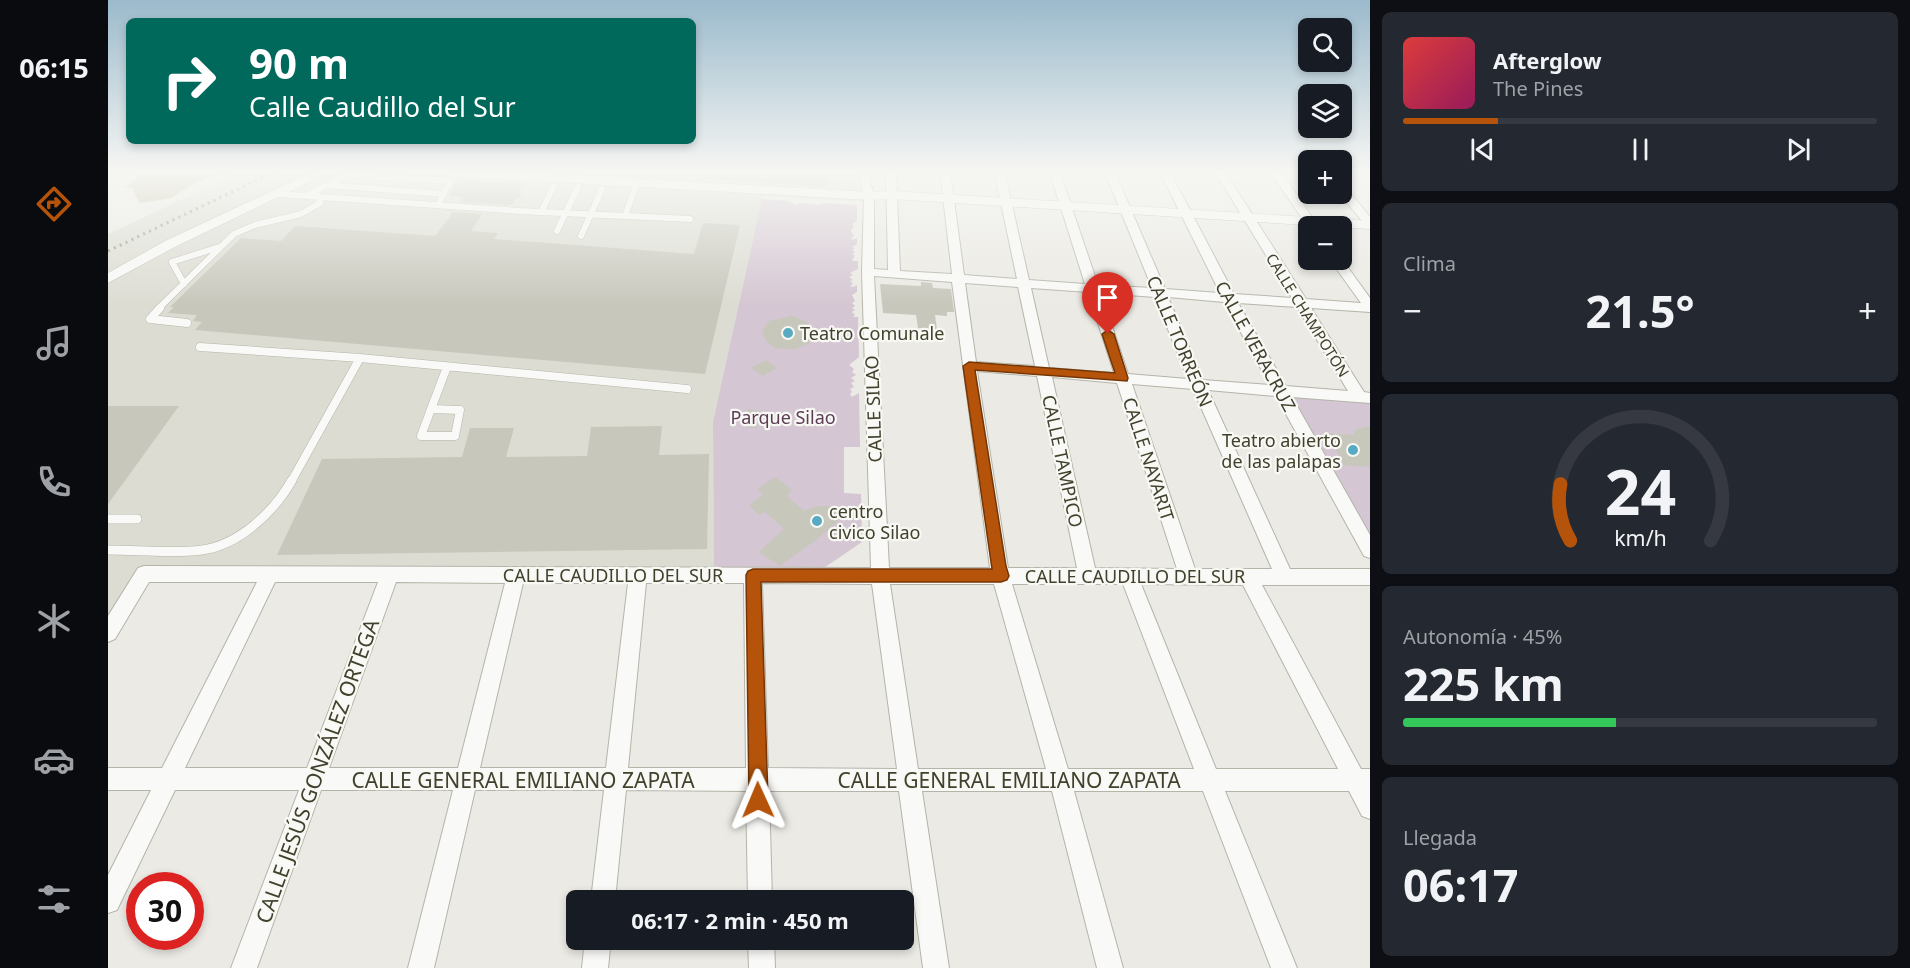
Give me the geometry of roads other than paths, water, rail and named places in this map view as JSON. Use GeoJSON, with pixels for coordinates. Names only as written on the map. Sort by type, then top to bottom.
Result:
{"type":"FeatureCollection","features":[{"type":"Feature","properties":{"kind":"street"},"geometry":{"type":"LineString","coordinates":[[108,279],[151,253],[232,215]]}},
{"type":"Feature","properties":{"kind":"street","name":"CALLE SILAO"},"geometry":{"type":"LineString","coordinates":[[869,215],[868,272],[880,576],[936,968]]}},
{"type":"Feature","properties":{"kind":"street"},"geometry":{"type":"LineString","coordinates":[[893,215],[894,274]]}},
{"type":"Feature","properties":{"kind":"street"},"geometry":{"type":"LineString","coordinates":[[950,215],[998,566],[1060,780],[1110,968]]}},
{"type":"Feature","properties":{"kind":"street","name":"CALLE TAMPICO"},"geometry":{"type":"LineString","coordinates":[[1010,215],[1088,576]]}},
{"type":"Feature","properties":{"kind":"street","name":"CALLE NAYARIT"},"geometry":{"type":"LineString","coordinates":[[1069,215],[1188,576]]}},
{"type":"Feature","properties":{"kind":"street","name":"CALLE TORREÓN"},"geometry":{"type":"LineString","coordinates":[[1127,215],[1198,384],[1284,576]]}},
{"type":"Feature","properties":{"kind":"street","name":"CALLE VERACRUZ"},"geometry":{"type":"LineString","coordinates":[[1187,215],[1229,298],[1370,551]]}},
{"type":"Feature","properties":{"kind":"street"},"geometry":{"type":"LineString","coordinates":[[1219,215],[1298,223]]}},
{"type":"Feature","properties":{"kind":"street","name":"CALLE CHAMPOTÓN"},"geometry":{"type":"LineString","coordinates":[[1247,217],[1300,303],[1365,398]]}},
{"type":"Feature","properties":{"kind":"street"},"geometry":{"type":"LineString","coordinates":[[1352,224],[1370,224]]}},
{"type":"Feature","properties":{"kind":"street"},"geometry":{"type":"LineString","coordinates":[[1343,270],[1370,307]]}},
{"type":"Feature","properties":{"kind":"street"},"geometry":{"type":"LineString","coordinates":[[868,272],[1370,307]]}},
{"type":"Feature","properties":{"kind":"street"},"geometry":{"type":"LineString","coordinates":[[969,366],[1365,398]]}},
{"type":"Feature","properties":{"kind":"street","name":"CALLE CAUDILLO DEL SUR"},"geometry":{"type":"LineString","coordinates":[[108,633],[144,574],[1370,577]]}},
{"type":"Feature","properties":{"kind":"street"},"geometry":{"type":"LineString","coordinates":[[108,901],[270,574]]}},
{"type":"Feature","properties":{"kind":"street","name":"CALLE JESÚS GONZÁLEZ ORTEGA"},"geometry":{"type":"LineString","coordinates":[[244,968],[390,575]]}},
{"type":"Feature","properties":{"kind":"street"},"geometry":{"type":"LineString","coordinates":[[421,968],[516,575]]}},
{"type":"Feature","properties":{"kind":"street"},"geometry":{"type":"LineString","coordinates":[[604,890],[638,575]]}},
{"type":"Feature","properties":{"kind":"street"},"geometry":{"type":"LineString","coordinates":[[753,575],[760,890]]}},
{"type":"Feature","properties":{"kind":"street"},"geometry":{"type":"LineString","coordinates":[[1129,576],[1284,968]]}},
{"type":"Feature","properties":{"kind":"street"},"geometry":{"type":"LineString","coordinates":[[1248,576],[1363,780],[1370,807]]}},
{"type":"Feature","properties":{"kind":"street","name":"CALLE GENERAL EMILIANO ZAPATA"},"geometry":{"type":"LineString","coordinates":[[108,779],[1363,780]]}},
{"type":"Feature","properties":{"kind":"street"},"geometry":{"type":"LineString","coordinates":[[595,968],[597,950]]}},
{"type":"Feature","properties":{"kind":"street"},"geometry":{"type":"LineString","coordinates":[[761,950],[762,968]]}},
{"type":"Feature","properties":{"kind":"lane"},"geometry":{"type":"LineString","coordinates":[[187,323],[150,319],[222,246],[241,230],[294,215]]}},
{"type":"Feature","properties":{"kind":"lane"},"geometry":{"type":"LineString","coordinates":[[557,231],[565,215]]}},
{"type":"Feature","properties":{"kind":"lane"},"geometry":{"type":"LineString","coordinates":[[581,236],[590,215]]}},
{"type":"Feature","properties":{"kind":"lane"},"geometry":{"type":"LineString","coordinates":[[611,215],[690,219]]}},
{"type":"Feature","properties":{"kind":"lane"},"geometry":{"type":"LineString","coordinates":[[184,284],[172,262],[222,246]]}},
{"type":"Feature","properties":{"kind":"lane"},"geometry":{"type":"LineString","coordinates":[[200,347],[360,358],[687,390]]}},
{"type":"Feature","properties":{"kind":"lane"},"geometry":{"type":"LineString","coordinates":[[108,550],[203,550],[232,540],[263,518],[288,487],[360,358]]}},
{"type":"Feature","properties":{"kind":"lane"},"geometry":{"type":"LineString","coordinates":[[431,409],[460,410],[455,436],[442,438],[421,436],[431,409],[447,367]]}},
{"type":"Feature","properties":{"kind":"lane"},"geometry":{"type":"LineString","coordinates":[[108,519],[136,519]]}},
{"type":"Feature","properties":{"kind":"railway"},"geometry":{"type":"LineString","coordinates":[[108,251],[183,215]]}},
{"type":"Feature","properties":{"kind":"place","name":"Teatro Comunale"},"geometry":{"type":"Point","coordinates":[788,333]}},
{"type":"Feature","properties":{"kind":"place","name":"Teatro abierto de las palapas"},"geometry":{"type":"Point","coordinates":[1353,450]}},
{"type":"Feature","properties":{"kind":"place","name":"centro civico Silao"},"geometry":{"type":"Point","coordinates":[817,521]}},
{"type":"Feature","properties":{"kind":"park label","name":"Parque Silao"},"geometry":{"type":"Point","coordinates":[783,417]}}]}
